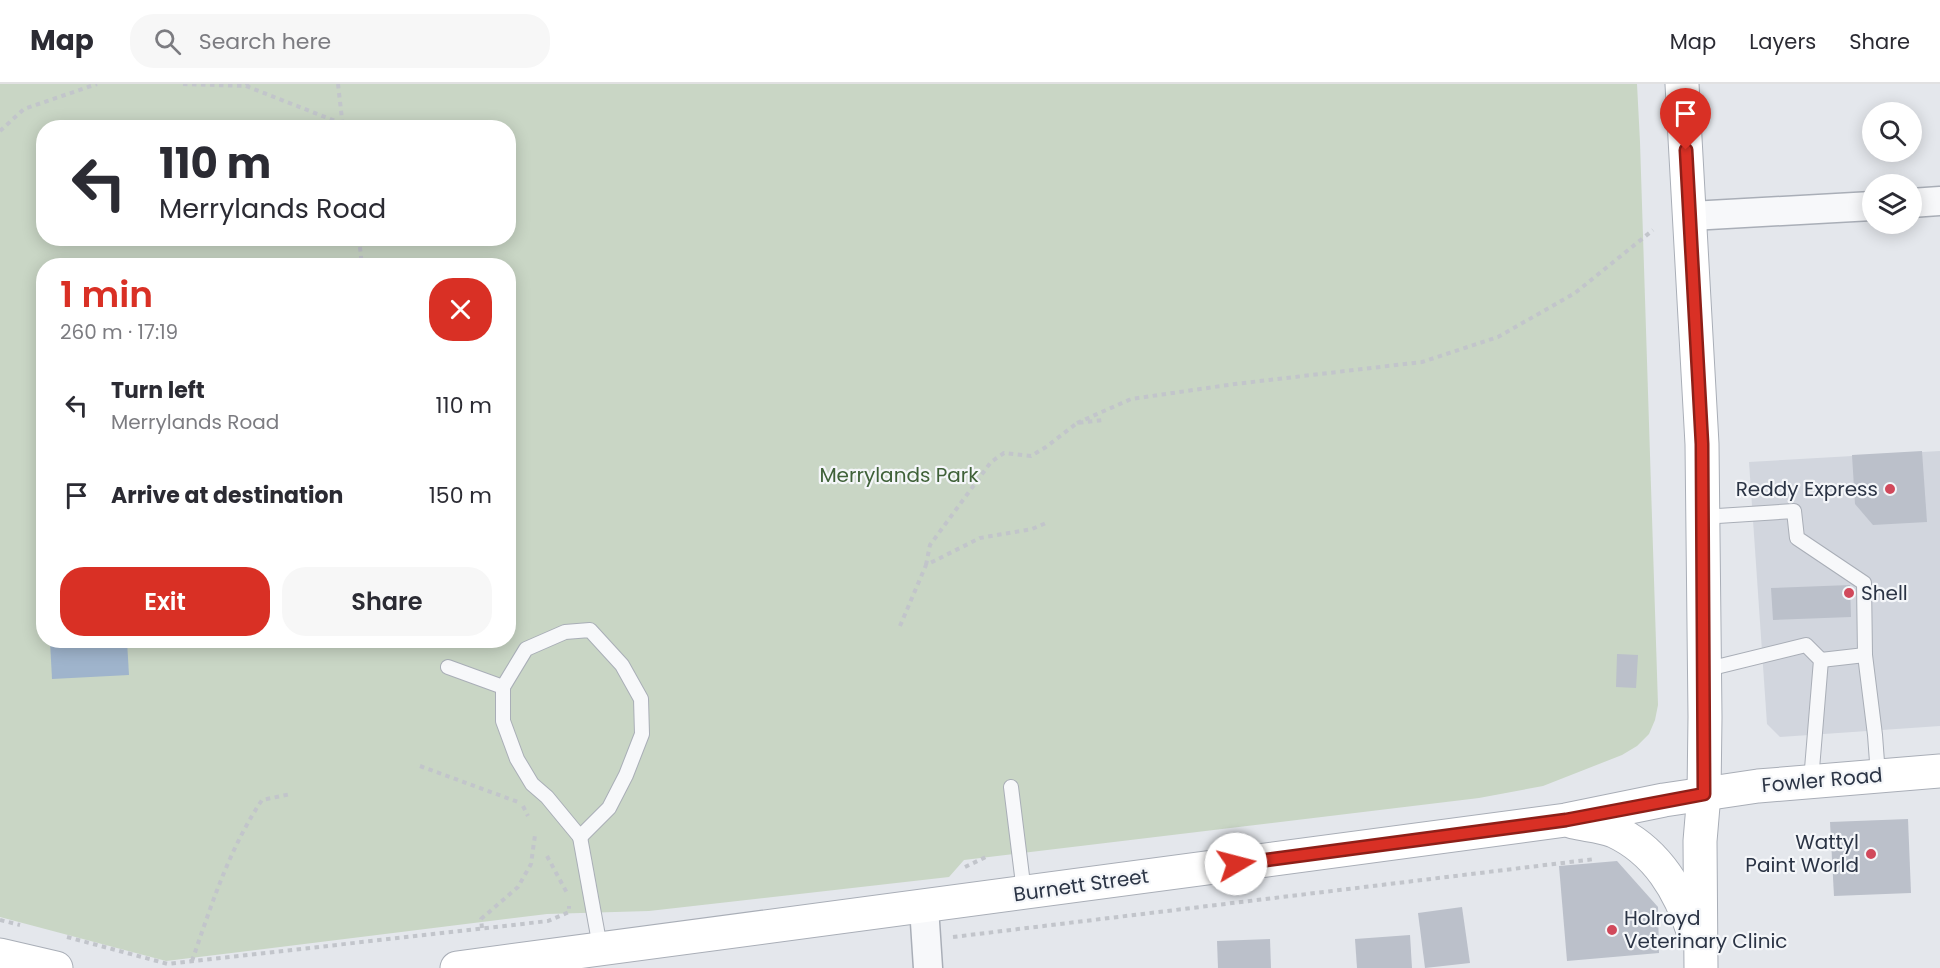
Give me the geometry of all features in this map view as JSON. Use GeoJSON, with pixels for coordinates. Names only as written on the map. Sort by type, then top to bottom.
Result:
{"type":"FeatureCollection","features":[{"type":"Feature","properties":{"kind":"main road"},"geometry":{"type":"LineString","coordinates":[[1682,84],[1702,444],[1704,794],[1700,847],[1701,960]]}},
{"type":"Feature","properties":{"kind":"main road","name":"Fowler Road"},"geometry":{"type":"LineString","coordinates":[[1704,794],[1758,786],[1940,771]]}},
{"type":"Feature","properties":{"kind":"main road","name":"Burnett Street"},"geometry":{"type":"LineString","coordinates":[[457,968],[1566,820],[1704,794]]}},
{"type":"Feature","properties":{"kind":"main road"},"geometry":{"type":"LineString","coordinates":[[1566,820],[1612,830],[1631,840],[1654,859],[1670,878],[1688,914],[1701,960]]}},
{"type":"Feature","properties":{"kind":"main road"},"geometry":{"type":"LineString","coordinates":[[0,955],[56,968]]}},
{"type":"Feature","properties":{"kind":"street"},"geometry":{"type":"LineString","coordinates":[[1922,202],[1940,201]]}},
{"type":"Feature","properties":{"kind":"street"},"geometry":{"type":"LineString","coordinates":[[1690,216],[1862,207]]}},
{"type":"Feature","properties":{"kind":"street"},"geometry":{"type":"LineString","coordinates":[[924,907],[928,968]]}},
{"type":"Feature","properties":{"kind":"lane"},"geometry":{"type":"LineString","coordinates":[[1702,517],[1794,511],[1797,538],[1864,583],[1865,655],[1878,775]]}},
{"type":"Feature","properties":{"kind":"lane"},"geometry":{"type":"LineString","coordinates":[[580,837],[609,808],[626,775],[642,734],[640,699],[633,684],[622,665],[590,630],[566,632],[526,649],[503,687],[503,721],[517,759],[532,784],[547,797],[580,837],[600,948]]}},
{"type":"Feature","properties":{"kind":"lane"},"geometry":{"type":"LineString","coordinates":[[1704,670],[1806,645],[1821,660],[1811,781]]}},
{"type":"Feature","properties":{"kind":"lane"},"geometry":{"type":"LineString","coordinates":[[1821,660],[1865,655]]}},
{"type":"Feature","properties":{"kind":"lane"},"geometry":{"type":"LineString","coordinates":[[448,668],[503,687]]}},
{"type":"Feature","properties":{"kind":"lane"},"geometry":{"type":"LineString","coordinates":[[1011,787],[1024,893]]}},
{"type":"Feature","properties":{"kind":"path"},"geometry":{"type":"LineString","coordinates":[[0,131],[24,109],[97,84]]}},
{"type":"Feature","properties":{"kind":"path"},"geometry":{"type":"LineString","coordinates":[[183,84],[247,85],[329,120]]}},
{"type":"Feature","properties":{"kind":"path"},"geometry":{"type":"LineString","coordinates":[[338,84],[342,120]]}},
{"type":"Feature","properties":{"kind":"path"},"geometry":{"type":"LineString","coordinates":[[900,626],[927,565],[930,545],[990,462],[1004,453],[1031,456],[1077,423],[1131,399],[1422,362],[1498,337],[1575,293],[1653,230]]}},
{"type":"Feature","properties":{"kind":"path"},"geometry":{"type":"LineString","coordinates":[[1077,423],[1103,420]]}},
{"type":"Feature","properties":{"kind":"path"},"geometry":{"type":"LineString","coordinates":[[927,565],[980,538],[1032,529],[1046,523]]}},
{"type":"Feature","properties":{"kind":"path"},"geometry":{"type":"LineString","coordinates":[[420,766],[522,803]]}},
{"type":"Feature","properties":{"kind":"path"},"geometry":{"type":"LineString","coordinates":[[192,961],[218,886],[247,822],[262,800],[291,794]]}},
{"type":"Feature","properties":{"kind":"path"},"geometry":{"type":"LineString","coordinates":[[482,935],[481,919],[518,887],[531,864],[535,835]]}},
{"type":"Feature","properties":{"kind":"path"},"geometry":{"type":"LineString","coordinates":[[56,934],[168,964],[548,921],[569,912],[569,899],[547,856]]}},
{"type":"Feature","properties":{"kind":"path"},"geometry":{"type":"LineString","coordinates":[[951,938],[1606,858]]}},
{"type":"Feature","properties":{"kind":"path"},"geometry":{"type":"LineString","coordinates":[[0,920],[22,926]]}},
{"type":"Feature","properties":{"kind":"shaded area","name":"Shell"},"geometry":{"type":"Polygon","coordinates":[[[1940,451],[1940,726],[1780,737],[1767,724],[1749,462],[1940,451]]]}},
{"type":"Feature","properties":{"kind":"green space","name":"Merrylands Park"},"geometry":{"type":"Polygon","coordinates":[[[0,84],[1637,84],[1658,705],[1649,734],[1637,746],[1622,755],[1543,786],[1479,798],[964,860],[949,877],[649,911],[547,914],[166,961],[0,917],[0,84]]]}},
{"type":"Feature","properties":{"kind":"water"},"geometry":{"type":"Polygon","coordinates":[[[50,648],[127,648],[129,675],[52,679],[50,648]]]}},
{"type":"Feature","properties":{"kind":"building"},"geometry":{"type":"Polygon","coordinates":[[[1922,451],[1927,522],[1873,525],[1855,504],[1852,455],[1922,451]]]}},
{"type":"Feature","properties":{"kind":"building"},"geometry":{"type":"Polygon","coordinates":[[[1850,585],[1851,617],[1773,620],[1771,588],[1850,585]]]}},
{"type":"Feature","properties":{"kind":"building"},"geometry":{"type":"Polygon","coordinates":[[[1617,654],[1638,655],[1636,688],[1616,687],[1617,654]]]}},
{"type":"Feature","properties":{"kind":"building"},"geometry":{"type":"Polygon","coordinates":[[[1908,819],[1911,893],[1834,896],[1830,822],[1908,819]]]}},
{"type":"Feature","properties":{"kind":"building","name":"Holroyd Veterinary Clinic"},"geometry":{"type":"Polygon","coordinates":[[[1617,861],[1658,907],[1659,953],[1567,961],[1559,866],[1617,861]]]}},
{"type":"Feature","properties":{"kind":"building"},"geometry":{"type":"Polygon","coordinates":[[[1462,907],[1470,963],[1425,968],[1418,913],[1462,907]]]}},
{"type":"Feature","properties":{"kind":"building"},"geometry":{"type":"Polygon","coordinates":[[[1410,935],[1412,968],[1357,968],[1355,939],[1410,935]]]}},
{"type":"Feature","properties":{"kind":"building"},"geometry":{"type":"Polygon","coordinates":[[[1270,939],[1271,968],[1218,968],[1217,941],[1270,939]]]}},
{"type":"Feature","properties":{"kind":"place","name":"Reddy Express"},"geometry":{"type":"Point","coordinates":[1890,489]}},
{"type":"Feature","properties":{"kind":"place","name":"Shell"},"geometry":{"type":"Point","coordinates":[1849,593]}},
{"type":"Feature","properties":{"kind":"place","name":"Wattyl Paint World"},"geometry":{"type":"Point","coordinates":[1871,854]}},
{"type":"Feature","properties":{"kind":"place","name":"Holroyd Veterinary Clinic"},"geometry":{"type":"Point","coordinates":[1612,930]}},
{"type":"Feature","properties":{"kind":"route"},"geometry":{"type":"LineString","coordinates":[[1236,864],[1566,820],[1704,794],[1702,444],[1686,150]]}}]}
